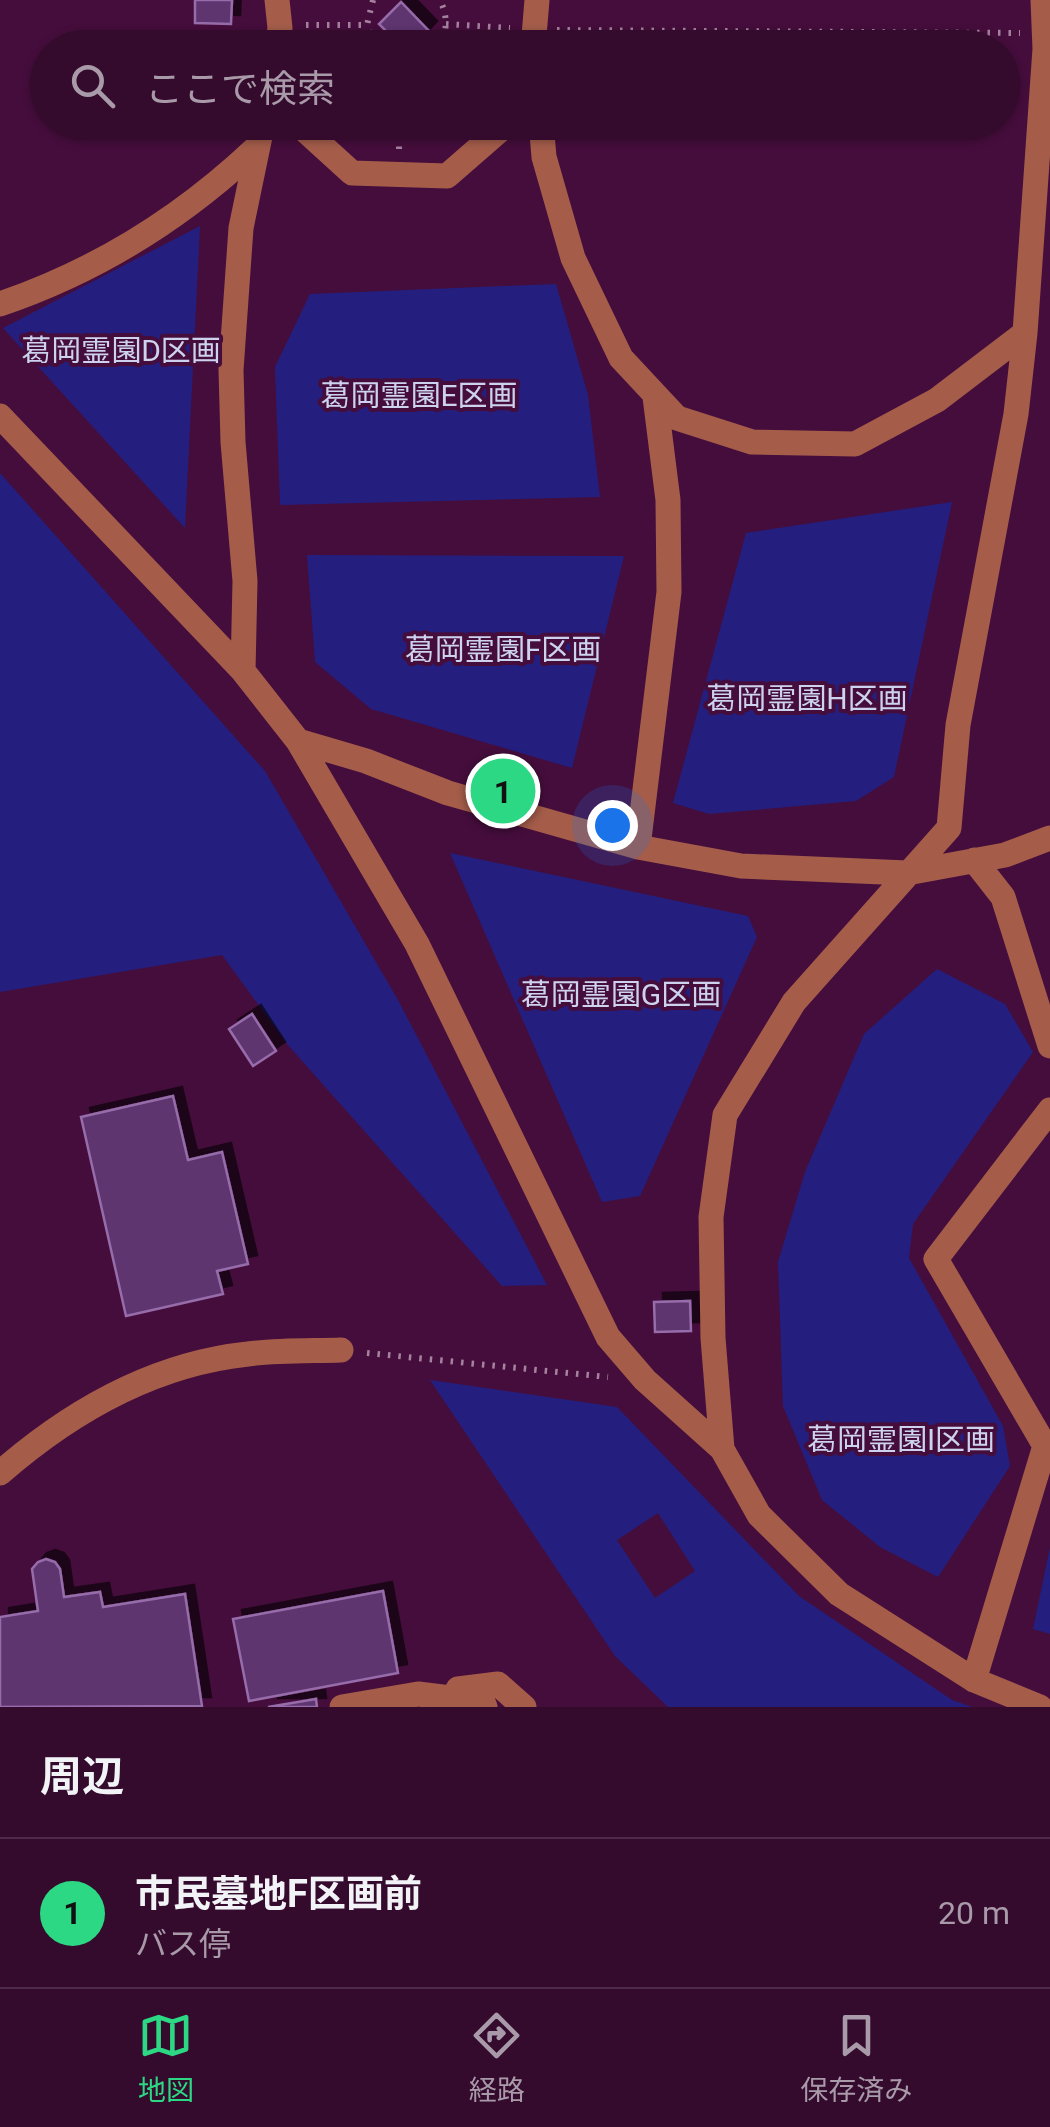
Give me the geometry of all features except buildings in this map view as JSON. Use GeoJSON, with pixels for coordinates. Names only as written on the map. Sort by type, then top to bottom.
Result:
{"type":"FeatureCollection","features":[{"type":"Feature","properties":{"kind":"street"},"geometry":{"type":"LineString","coordinates":[[277,0],[280,30]]}},
{"type":"Feature","properties":{"kind":"street"},"geometry":{"type":"LineString","coordinates":[[534,30],[537,0]]}},
{"type":"Feature","properties":{"kind":"street"},"geometry":{"type":"LineString","coordinates":[[722,1449],[713,1338],[711,1218],[725,1114],[794,1002],[950,828],[958,726],[1016,414],[1025,333],[1043,0]]}},
{"type":"Feature","properties":{"kind":"street"},"geometry":{"type":"LineString","coordinates":[[0,304],[37,292],[101,262],[166,223],[219,183],[256,140]]}},
{"type":"Feature","properties":{"kind":"street"},"geometry":{"type":"LineString","coordinates":[[243,671],[245,581],[231,370],[241,228],[259,140]]}},
{"type":"Feature","properties":{"kind":"street"},"geometry":{"type":"LineString","coordinates":[[316,140],[352,173],[447,176],[488,140]]}},
{"type":"Feature","properties":{"kind":"street"},"geometry":{"type":"LineString","coordinates":[[543,140],[574,258],[620,358],[677,418],[752,442],[855,444],[937,400],[1025,333]]}},
{"type":"Feature","properties":{"kind":"street"},"geometry":{"type":"LineString","coordinates":[[638,847],[669,592],[668,500],[656,397]]}},
{"type":"Feature","properties":{"kind":"street"},"geometry":{"type":"LineString","coordinates":[[0,416],[243,671],[298,741],[417,944],[608,1337],[645,1380],[722,1449],[759,1515],[839,1594],[974,1680],[1040,1707]]}},
{"type":"Feature","properties":{"kind":"street"},"geometry":{"type":"LineString","coordinates":[[298,741],[366,761],[448,793],[638,847],[741,866],[907,873],[1005,855],[1050,838]]}},
{"type":"Feature","properties":{"kind":"street"},"geometry":{"type":"LineString","coordinates":[[974,860],[1003,897],[1050,1046]]}},
{"type":"Feature","properties":{"kind":"street"},"geometry":{"type":"LineString","coordinates":[[974,1680],[1048,1445],[936,1259],[1050,1110]]}},
{"type":"Feature","properties":{"kind":"street"},"geometry":{"type":"LineString","coordinates":[[0,1473],[36,1442],[102,1399],[174,1370],[246,1354],[340,1350]]}},
{"type":"Feature","properties":{"kind":"street"},"geometry":{"type":"LineString","coordinates":[[342,1707],[498,1684],[524,1707]]}},
{"type":"Feature","properties":{"kind":"street"},"geometry":{"type":"LineString","coordinates":[[418,1694],[483,1702],[485,1707]]}},
{"type":"Feature","properties":{"kind":"path"},"geometry":{"type":"LineString","coordinates":[[368,30],[366,25],[374,0]]}},
{"type":"Feature","properties":{"kind":"path"},"geometry":{"type":"LineString","coordinates":[[440,0],[445,30]]}},
{"type":"Feature","properties":{"kind":"path"},"geometry":{"type":"LineString","coordinates":[[446,24],[505,28]]}},
{"type":"Feature","properties":{"kind":"path"},"geometry":{"type":"LineString","coordinates":[[308,25],[366,25]]}},
{"type":"Feature","properties":{"kind":"path"},"geometry":{"type":"LineString","coordinates":[[1020,36],[1044,36]]}},
{"type":"Feature","properties":{"kind":"path"},"geometry":{"type":"LineString","coordinates":[[340,1350],[645,1380]]}},
{"type":"Feature","properties":{"kind":"green space","name":"葛岡霊園D区画"},"geometry":{"type":"Polygon","coordinates":[[[200,226],[185,528],[3,328],[200,226]]]}},
{"type":"Feature","properties":{"kind":"green space","name":"葛岡霊園E区画"},"geometry":{"type":"Polygon","coordinates":[[[556,284],[588,395],[600,497],[280,505],[275,367],[310,294],[556,284]]]}},
{"type":"Feature","properties":{"kind":"green space"},"geometry":{"type":"Polygon","coordinates":[[[0,473],[265,771],[398,1000],[547,1285],[502,1286],[287,1044],[222,955],[0,992],[0,473]]]}},
{"type":"Feature","properties":{"kind":"green space","name":"葛岡霊園H区画"},"geometry":{"type":"Polygon","coordinates":[[[952,502],[894,777],[856,801],[709,814],[673,803],[746,533],[952,502]]]}},
{"type":"Feature","properties":{"kind":"green space","name":"葛岡霊園F区画"},"geometry":{"type":"Polygon","coordinates":[[[307,555],[624,556],[572,768],[371,709],[315,662],[307,555]]]}},
{"type":"Feature","properties":{"kind":"green space","name":"葛岡霊園G区画"},"geometry":{"type":"Polygon","coordinates":[[[450,853],[748,916],[757,937],[640,1196],[602,1202],[450,853]]]}},
{"type":"Feature","properties":{"kind":"green space","name":"葛岡霊園I区画"},"geometry":{"type":"Polygon","coordinates":[[[937,969],[1005,1004],[1033,1052],[913,1224],[909,1258],[1003,1426],[1010,1466],[938,1577],[880,1547],[822,1500],[783,1406],[778,1262],[805,1172],[864,1034],[937,969]]]}},
{"type":"Feature","properties":{"kind":"green space"},"geometry":{"type":"Polygon","coordinates":[[[430,1380],[617,1407],[799,1596],[952,1700],[972,1707],[668,1707],[615,1656],[430,1380]],[[658,1513],[617,1540],[655,1598],[695,1571],[658,1513]]]}},
{"type":"Feature","properties":{"kind":"green space"},"geometry":{"type":"Polygon","coordinates":[[[1050,1547],[1050,1634],[1033,1629],[1050,1547]]]}},
{"type":"Feature","properties":{"kind":"place","name":"市民墓地F区画前"},"geometry":{"type":"Point","coordinates":[503,791]}}]}
